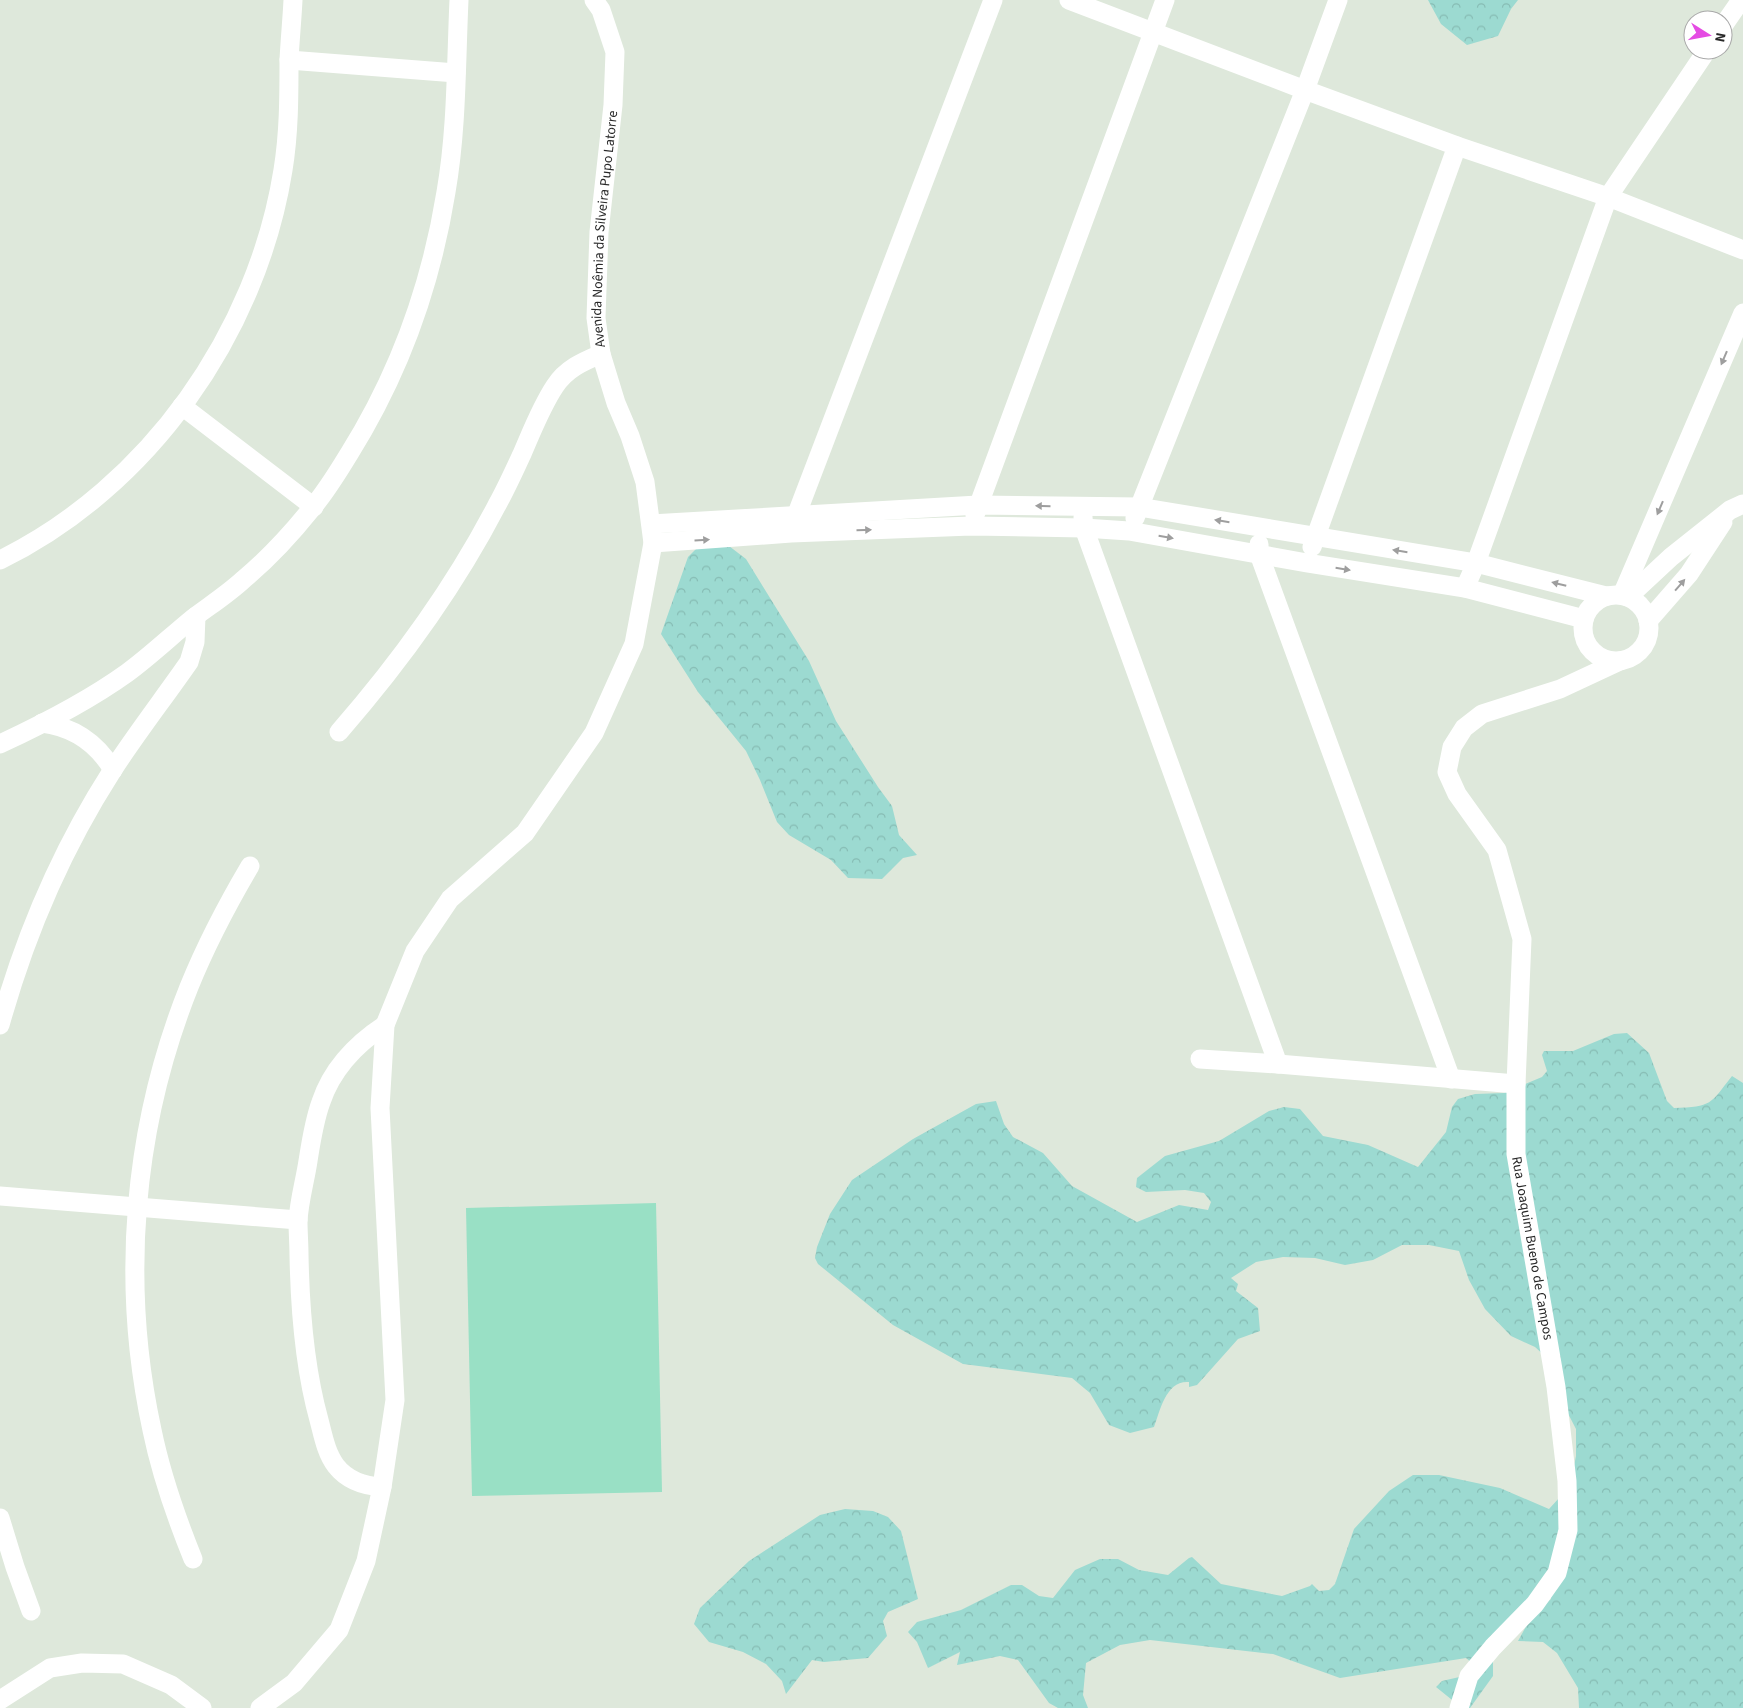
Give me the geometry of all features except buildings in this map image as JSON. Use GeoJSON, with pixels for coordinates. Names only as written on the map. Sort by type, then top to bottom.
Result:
{"type":"FeatureCollection","features":[{"type":"Feature","properties":{"kind":"street"},"geometry":{"type":"LineString","coordinates":[[0,560],[40,538],[72,515],[131,465],[182,406],[203,376],[231,328],[254,277],[266,242],[281,180],[290,97],[293,0]]}},
{"type":"Feature","properties":{"kind":"street"},"geometry":{"type":"LineString","coordinates":[[0,744],[85,699],[127,672],[244,579],[314,507],[339,472],[370,419],[400,356],[416,315],[433,258],[447,191],[452,148],[460,0]]}},
{"type":"Feature","properties":{"kind":"street","name":"Avenida Noêmia da Silveira Pupo Latorre"},"geometry":{"type":"LineString","coordinates":[[385,1025],[415,951],[450,898],[525,833],[594,734],[634,644],[653,543],[645,482],[630,436],[616,404],[601,354],[596,318],[599,232],[612,113],[615,52],[601,10],[594,0]]}},
{"type":"Feature","properties":{"kind":"street"},"geometry":{"type":"LineString","coordinates":[[793,524],[993,0]]}},
{"type":"Feature","properties":{"kind":"street"},"geometry":{"type":"LineString","coordinates":[[1069,0],[1457,146],[1608,197],[1743,250]]}},
{"type":"Feature","properties":{"kind":"street"},"geometry":{"type":"LineString","coordinates":[[971,526],[1165,0]]}},
{"type":"Feature","properties":{"kind":"street"},"geometry":{"type":"LineString","coordinates":[[1129,531],[1306,90],[1338,0]]}},
{"type":"Feature","properties":{"kind":"street"},"geometry":{"type":"LineString","coordinates":[[1733,12],[1741,0]]}},
{"type":"Feature","properties":{"kind":"street"},"geometry":{"type":"LineString","coordinates":[[290,60],[456,73]]}},
{"type":"Feature","properties":{"kind":"street"},"geometry":{"type":"LineString","coordinates":[[1465,588],[1476,563],[1608,197],[1700,60]]}},
{"type":"Feature","properties":{"kind":"street"},"geometry":{"type":"LineString","coordinates":[[1307,563],[1457,146]]}},
{"type":"Feature","properties":{"kind":"street"},"geometry":{"type":"LineString","coordinates":[[1619,596],[1743,314]]}},
{"type":"Feature","properties":{"kind":"street"},"geometry":{"type":"LineString","coordinates":[[339,732],[403,654],[446,593],[497,505],[521,457],[542,408],[556,384],[577,364],[601,354]]}},
{"type":"Feature","properties":{"kind":"street"},"geometry":{"type":"LineString","coordinates":[[182,406],[314,507]]}},
{"type":"Feature","properties":{"kind":"street"},"geometry":{"type":"LineString","coordinates":[[653,543],[793,524],[978,505],[1139,507],[1476,563],[1619,596],[1637,602],[1644,611],[1648,621],[1648,632],[1645,642],[1639,651],[1630,658],[1620,661],[1604,659],[1591,650],[1582,627],[1588,609],[1596,601],[1619,596],[1737,507]]}},
{"type":"Feature","properties":{"kind":"street"},"geometry":{"type":"LineString","coordinates":[[1082,507],[1084,528],[1278,1064]]}},
{"type":"Feature","properties":{"kind":"street"},"geometry":{"type":"LineString","coordinates":[[1648,621],[1689,574],[1737,507]]}},
{"type":"Feature","properties":{"kind":"street"},"geometry":{"type":"LineString","coordinates":[[651,524],[971,526],[1084,528],[1129,531],[1307,563],[1465,588],[1584,619]]}},
{"type":"Feature","properties":{"kind":"street"},"geometry":{"type":"LineString","coordinates":[[1259,527],[1259,554],[1451,1080]]}},
{"type":"Feature","properties":{"kind":"street"},"geometry":{"type":"LineString","coordinates":[[0,1025],[24,950],[42,903],[87,813],[113,770],[189,662],[195,642],[196,616]]}},
{"type":"Feature","properties":{"kind":"street"},"geometry":{"type":"LineString","coordinates":[[1560,688],[1591,650]]}},
{"type":"Feature","properties":{"kind":"street","name":"Rua Joaquim Bueno de Campos"},"geometry":{"type":"LineString","coordinates":[[1460,1708],[1470,1676],[1493,1647],[1535,1604],[1557,1573],[1568,1530],[1567,1481],[1556,1387],[1516,1154],[1516,1084],[1522,939],[1497,850],[1457,794],[1447,772],[1452,748],[1464,728],[1482,714],[1560,688],[1620,661]]}},
{"type":"Feature","properties":{"kind":"street"},"geometry":{"type":"LineString","coordinates":[[42,723],[65,728],[86,738],[106,758],[113,770]]}},
{"type":"Feature","properties":{"kind":"street"},"geometry":{"type":"LineString","coordinates":[[193,1560],[163,1474],[152,1431],[144,1387],[135,1297],[137,1207],[150,1117],[160,1073],[173,1030],[207,945],[250,866]]}},
{"type":"Feature","properties":{"kind":"street"},"geometry":{"type":"LineString","coordinates":[[382,1487],[371,1486],[350,1478],[336,1466],[327,1448],[310,1378],[302,1330],[299,1289],[298,1220],[312,1140],[320,1103],[326,1088],[338,1068],[353,1049],[385,1025]]}},
{"type":"Feature","properties":{"kind":"street"},"geometry":{"type":"LineString","coordinates":[[260,1708],[294,1683],[339,1630],[366,1561],[382,1487],[395,1400],[380,1108],[385,1025]]}},
{"type":"Feature","properties":{"kind":"street"},"geometry":{"type":"LineString","coordinates":[[1200,1059],[1516,1084]]}},
{"type":"Feature","properties":{"kind":"street"},"geometry":{"type":"LineString","coordinates":[[0,1196],[298,1220]]}},
{"type":"Feature","properties":{"kind":"street"},"geometry":{"type":"LineString","coordinates":[[0,1518],[31,1611]]}},
{"type":"Feature","properties":{"kind":"street"},"geometry":{"type":"LineString","coordinates":[[0,1700],[50,1668],[82,1663],[123,1664],[171,1685],[202,1708]]}},
{"type":"Feature","properties":{"kind":"green space"},"geometry":{"type":"Polygon","coordinates":[[[1428,0],[1518,0],[1511,9],[1498,36],[1467,45],[1441,24],[1428,0]]]}},
{"type":"Feature","properties":{"kind":"green space"},"geometry":{"type":"Polygon","coordinates":[[[712,533],[746,559],[809,661],[836,721],[892,806],[899,835],[917,855],[903,858],[882,879],[848,878],[831,860],[789,835],[777,822],[746,751],[698,692],[661,634],[688,557],[712,533]]]}},
{"type":"Feature","properties":{"kind":"green space"},"geometry":{"type":"Polygon","coordinates":[[[1627,1033],[1649,1053],[1667,1101],[1674,1108],[1696,1107],[1709,1102],[1719,1093],[1732,1076],[1743,1083],[1743,1708],[1579,1708],[1578,1688],[1557,1653],[1543,1642],[1518,1641],[1533,1614],[1551,1599],[1548,1592],[1493,1648],[1493,1676],[1470,1708],[1462,1708],[1436,1687],[1442,1681],[1468,1675],[1472,1663],[1466,1658],[1340,1678],[1273,1654],[1150,1640],[1120,1645],[1086,1663],[1083,1695],[1088,1708],[1058,1708],[1049,1703],[1018,1660],[1000,1656],[957,1665],[960,1652],[928,1668],[917,1642],[908,1632],[917,1622],[961,1610],[1011,1585],[1022,1585],[1039,1596],[1053,1598],[1075,1570],[1100,1559],[1118,1559],[1139,1570],[1168,1575],[1192,1557],[1221,1584],[1282,1596],[1312,1584],[1319,1591],[1329,1590],[1335,1584],[1354,1529],[1389,1491],[1413,1475],[1439,1475],[1500,1488],[1549,1509],[1570,1486],[1576,1456],[1576,1429],[1561,1400],[1557,1367],[1535,1347],[1511,1336],[1485,1309],[1469,1280],[1459,1251],[1429,1245],[1402,1245],[1373,1260],[1345,1265],[1315,1258],[1283,1257],[1256,1262],[1231,1278],[1238,1284],[1236,1291],[1258,1308],[1260,1331],[1238,1339],[1197,1385],[1189,1387],[1189,1382],[1181,1383],[1169,1391],[1154,1427],[1130,1433],[1109,1425],[1090,1393],[1072,1378],[963,1364],[893,1325],[818,1264],[815,1258],[817,1247],[830,1214],[852,1180],[913,1139],[976,1104],[996,1101],[1004,1124],[1013,1137],[1043,1153],[1072,1186],[1137,1222],[1179,1205],[1208,1210],[1211,1202],[1204,1193],[1185,1190],[1146,1192],[1136,1187],[1137,1178],[1165,1156],[1219,1141],[1269,1111],[1284,1107],[1300,1109],[1323,1136],[1368,1145],[1418,1167],[1446,1132],[1452,1107],[1458,1099],[1475,1094],[1504,1093],[1542,1077],[1547,1071],[1542,1055],[1544,1051],[1573,1051],[1614,1034],[1627,1033]]]}},
{"type":"Feature","properties":{"kind":"green space"},"geometry":{"type":"Polygon","coordinates":[[[656,1203],[662,1492],[472,1496],[466,1208],[656,1203]]]}},
{"type":"Feature","properties":{"kind":"green space"},"geometry":{"type":"Polygon","coordinates":[[[845,1509],[873,1511],[888,1517],[901,1531],[918,1599],[888,1612],[883,1621],[887,1636],[868,1658],[824,1662],[812,1660],[786,1694],[782,1681],[766,1664],[743,1652],[709,1642],[694,1624],[700,1608],[749,1561],[820,1515],[845,1509]]]}}]}
